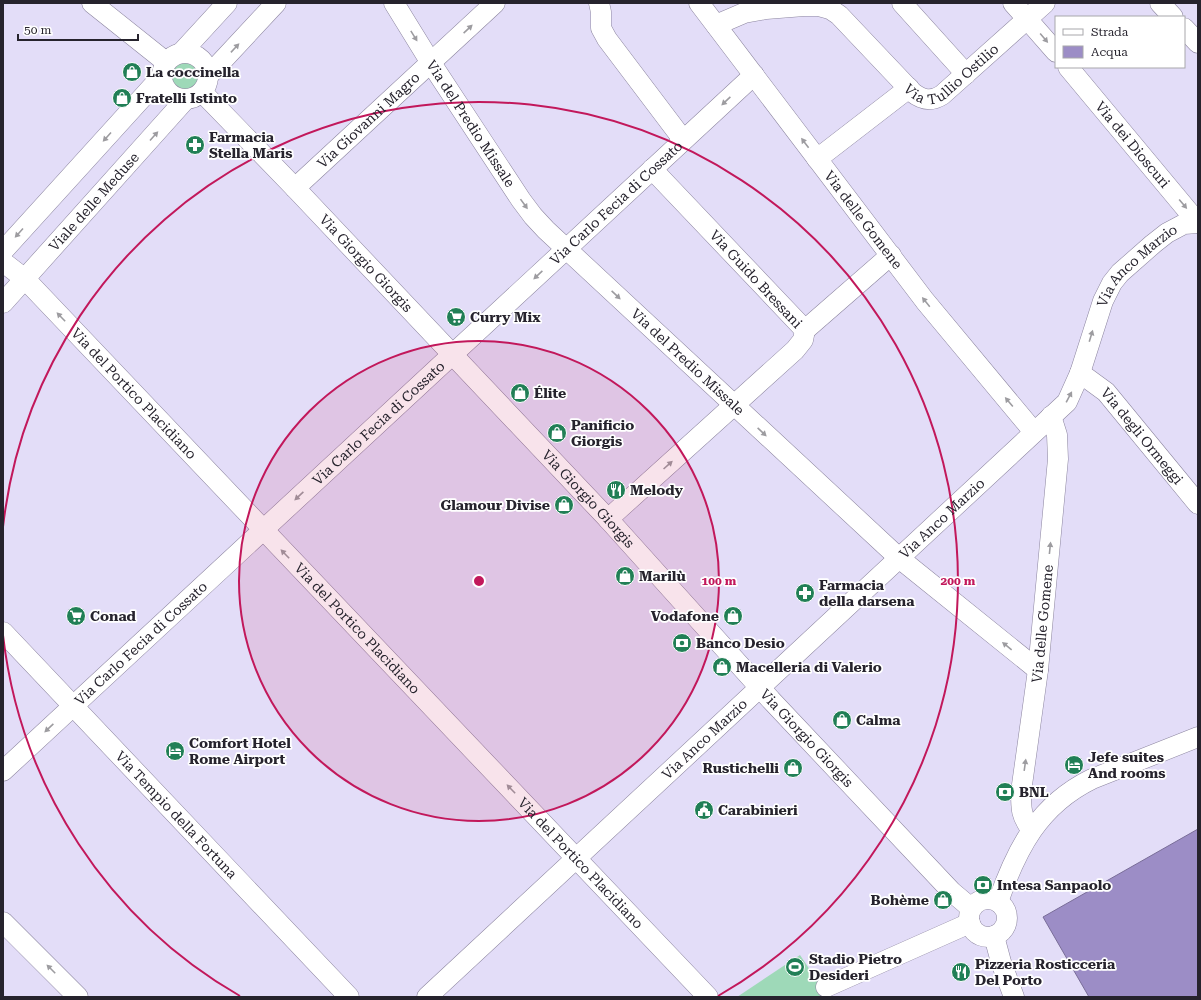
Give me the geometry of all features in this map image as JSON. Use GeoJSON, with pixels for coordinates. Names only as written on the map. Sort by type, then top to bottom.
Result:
{"type":"FeatureCollection","features":[{"type":"Feature","properties":{"kind":"street"},"geometry":{"type":"LineString","coordinates":[[92,3],[170,64]]}},
{"type":"Feature","properties":{"kind":"street"},"geometry":{"type":"LineString","coordinates":[[3,250],[170,64],[227,3]]}},
{"type":"Feature","properties":{"kind":"street","name":"Viale delle Meduse"},"geometry":{"type":"LineString","coordinates":[[3,303],[276,3]]}},
{"type":"Feature","properties":{"kind":"street","name":"Via del Predio Missale"},"geometry":{"type":"LineString","coordinates":[[394,3],[431,63],[525,205],[541,226],[899,558],[1038,670]]}},
{"type":"Feature","properties":{"kind":"street","name":"Via Giovanni Magro"},"geometry":{"type":"LineString","coordinates":[[295,188],[495,3]]}},
{"type":"Feature","properties":{"kind":"street"},"geometry":{"type":"LineString","coordinates":[[599,3],[601,12],[601,28],[607,39],[678,133]]}},
{"type":"Feature","properties":{"kind":"street","name":"Via delle Gomene"},"geometry":{"type":"LineString","coordinates":[[699,3],[925,301],[1034,432]]}},
{"type":"Feature","properties":{"kind":"street"},"geometry":{"type":"LineString","coordinates":[[902,3],[966,74]]}},
{"type":"Feature","properties":{"kind":"street"},"geometry":{"type":"LineString","coordinates":[[1013,3],[1055,51]]}},
{"type":"Feature","properties":{"kind":"street","name":"Via Tullio Ostilio"},"geometry":{"type":"LineString","coordinates":[[817,159],[909,88],[922,98],[930,100],[942,95],[1045,3]]}},
{"type":"Feature","properties":{"kind":"street"},"geometry":{"type":"LineString","coordinates":[[1160,3],[1172,16]]}},
{"type":"Feature","properties":{"kind":"street"},"geometry":{"type":"LineString","coordinates":[[716,25],[755,10],[804,6],[825,7],[839,15],[909,88]]}},
{"type":"Feature","properties":{"kind":"street"},"geometry":{"type":"LineString","coordinates":[[1185,29],[1198,43]]}},
{"type":"Feature","properties":{"kind":"street"},"geometry":{"type":"LineString","coordinates":[[191,54],[201,59],[207,68],[199,89],[177,98],[170,94],[165,88],[170,64],[191,54]]}},
{"type":"Feature","properties":{"kind":"street","name":"Via dei Dioscuri"},"geometry":{"type":"LineString","coordinates":[[1069,68],[1198,223]]}},
{"type":"Feature","properties":{"kind":"street","name":"Via Carlo Fecia di Cossato"},"geometry":{"type":"LineString","coordinates":[[3,770],[754,74]]}},
{"type":"Feature","properties":{"kind":"street","name":"Via Giorgio Giorgis"},"geometry":{"type":"LineString","coordinates":[[199,89],[295,188],[608,519],[771,700],[952,892],[970,916]]}},
{"type":"Feature","properties":{"kind":"street","name":"Via Guido Bressani"},"geometry":{"type":"LineString","coordinates":[[608,519],[799,346],[805,330],[652,169]]}},
{"type":"Feature","properties":{"kind":"street","name":"Via Anco Marzio"},"geometry":{"type":"LineString","coordinates":[[427,997],[1067,402],[1080,373],[1102,300],[1108,288],[1117,277],[1153,244],[1173,229],[1184,224],[1198,223]]}},
{"type":"Feature","properties":{"kind":"street"},"geometry":{"type":"LineString","coordinates":[[805,330],[891,255]]}},
{"type":"Feature","properties":{"kind":"street","name":"Via del Portico Placidiano"},"geometry":{"type":"LineString","coordinates":[[3,262],[25,279],[708,997]]}},
{"type":"Feature","properties":{"kind":"street","name":"Via degli Ormeggi"},"geometry":{"type":"LineString","coordinates":[[1080,373],[1106,392],[1198,504]]}},
{"type":"Feature","properties":{"kind":"street","name":"Via delle Gomene"},"geometry":{"type":"LineString","coordinates":[[1031,829],[1024,819],[1021,798],[1038,670],[1058,459],[1057,435],[1051,416]]}},
{"type":"Feature","properties":{"kind":"street","name":"Via Tempio della Fortuna"},"geometry":{"type":"LineString","coordinates":[[3,632],[349,997]]}},
{"type":"Feature","properties":{"kind":"street"},"geometry":{"type":"LineString","coordinates":[[998,902],[1010,872],[1031,829],[1053,805],[1076,787],[1198,737]]}},
{"type":"Feature","properties":{"kind":"street"},"geometry":{"type":"LineString","coordinates":[[986,899],[992,899],[998,902],[1006,911],[1007,923],[1004,929],[994,936],[982,936],[972,929],[970,916],[975,904],[986,899]]}},
{"type":"Feature","properties":{"kind":"street"},"geometry":{"type":"LineString","coordinates":[[826,987],[970,916]]}},
{"type":"Feature","properties":{"kind":"street"},"geometry":{"type":"LineString","coordinates":[[3,922],[78,997]]}},
{"type":"Feature","properties":{"kind":"street"},"geometry":{"type":"LineString","coordinates":[[994,936],[1001,962],[1014,997]]}},
{"type":"Feature","properties":{"kind":"green space"},"geometry":{"type":"Polygon","coordinates":[[[185,61],[196,65],[200,76],[196,87],[185,91],[174,87],[170,76],[174,65],[185,61]]]}},
{"type":"Feature","properties":{"kind":"green space","name":"Stadio Pietro Desideri"},"geometry":{"type":"Polygon","coordinates":[[[800,955],[828,997],[737,997],[800,955]]]}},
{"type":"Feature","properties":{"kind":"water"},"geometry":{"type":"Polygon","coordinates":[[[1198,829],[1198,997],[1089,997],[1043,917],[1198,829]]]}},
{"type":"Feature","properties":{"kind":"place","name":"La coccinella"},"geometry":{"type":"Point","coordinates":[132,72]}},
{"type":"Feature","properties":{"kind":"place","name":"Fratelli Istinto"},"geometry":{"type":"Point","coordinates":[122,98]}},
{"type":"Feature","properties":{"kind":"place","name":"Farmacia Stella Maris"},"geometry":{"type":"Point","coordinates":[195,145]}},
{"type":"Feature","properties":{"kind":"place","name":"Curry Mix"},"geometry":{"type":"Point","coordinates":[456,317]}},
{"type":"Feature","properties":{"kind":"place","name":"Élite"},"geometry":{"type":"Point","coordinates":[520,393]}},
{"type":"Feature","properties":{"kind":"place","name":"Panificio Giorgis"},"geometry":{"type":"Point","coordinates":[557,433]}},
{"type":"Feature","properties":{"kind":"place","name":"Melody"},"geometry":{"type":"Point","coordinates":[616,490]}},
{"type":"Feature","properties":{"kind":"place","name":"Glamour Divise"},"geometry":{"type":"Point","coordinates":[564,505]}},
{"type":"Feature","properties":{"kind":"place","name":"Marilù"},"geometry":{"type":"Point","coordinates":[625,576]}},
{"type":"Feature","properties":{"kind":"place","name":"Farmacia della darsena"},"geometry":{"type":"Point","coordinates":[805,593]}},
{"type":"Feature","properties":{"kind":"place","name":"Conad"},"geometry":{"type":"Point","coordinates":[76,616]}},
{"type":"Feature","properties":{"kind":"place","name":"Vodafone"},"geometry":{"type":"Point","coordinates":[733,616]}},
{"type":"Feature","properties":{"kind":"place","name":"Banco Desio"},"geometry":{"type":"Point","coordinates":[682,643]}},
{"type":"Feature","properties":{"kind":"place","name":"Macelleria di Valerio"},"geometry":{"type":"Point","coordinates":[722,667]}},
{"type":"Feature","properties":{"kind":"place","name":"Calma"},"geometry":{"type":"Point","coordinates":[842,720]}},
{"type":"Feature","properties":{"kind":"place","name":"Comfort Hotel Rome Airport"},"geometry":{"type":"Point","coordinates":[175,751]}},
{"type":"Feature","properties":{"kind":"place","name":"Jefe suites And rooms"},"geometry":{"type":"Point","coordinates":[1074,765]}},
{"type":"Feature","properties":{"kind":"place","name":"Rustichelli"},"geometry":{"type":"Point","coordinates":[793,768]}},
{"type":"Feature","properties":{"kind":"place","name":"BNL"},"geometry":{"type":"Point","coordinates":[1005,792]}},
{"type":"Feature","properties":{"kind":"place","name":"Carabinieri"},"geometry":{"type":"Point","coordinates":[704,810]}},
{"type":"Feature","properties":{"kind":"place","name":"Intesa Sanpaolo"},"geometry":{"type":"Point","coordinates":[983,885]}},
{"type":"Feature","properties":{"kind":"place","name":"Bohème"},"geometry":{"type":"Point","coordinates":[943,900]}},
{"type":"Feature","properties":{"kind":"place","name":"Stadio Pietro Desideri"},"geometry":{"type":"Point","coordinates":[795,967]}},
{"type":"Feature","properties":{"kind":"place","name":"Pizzeria Rosticceria Del Porto"},"geometry":{"type":"Point","coordinates":[961,972]}}]}
